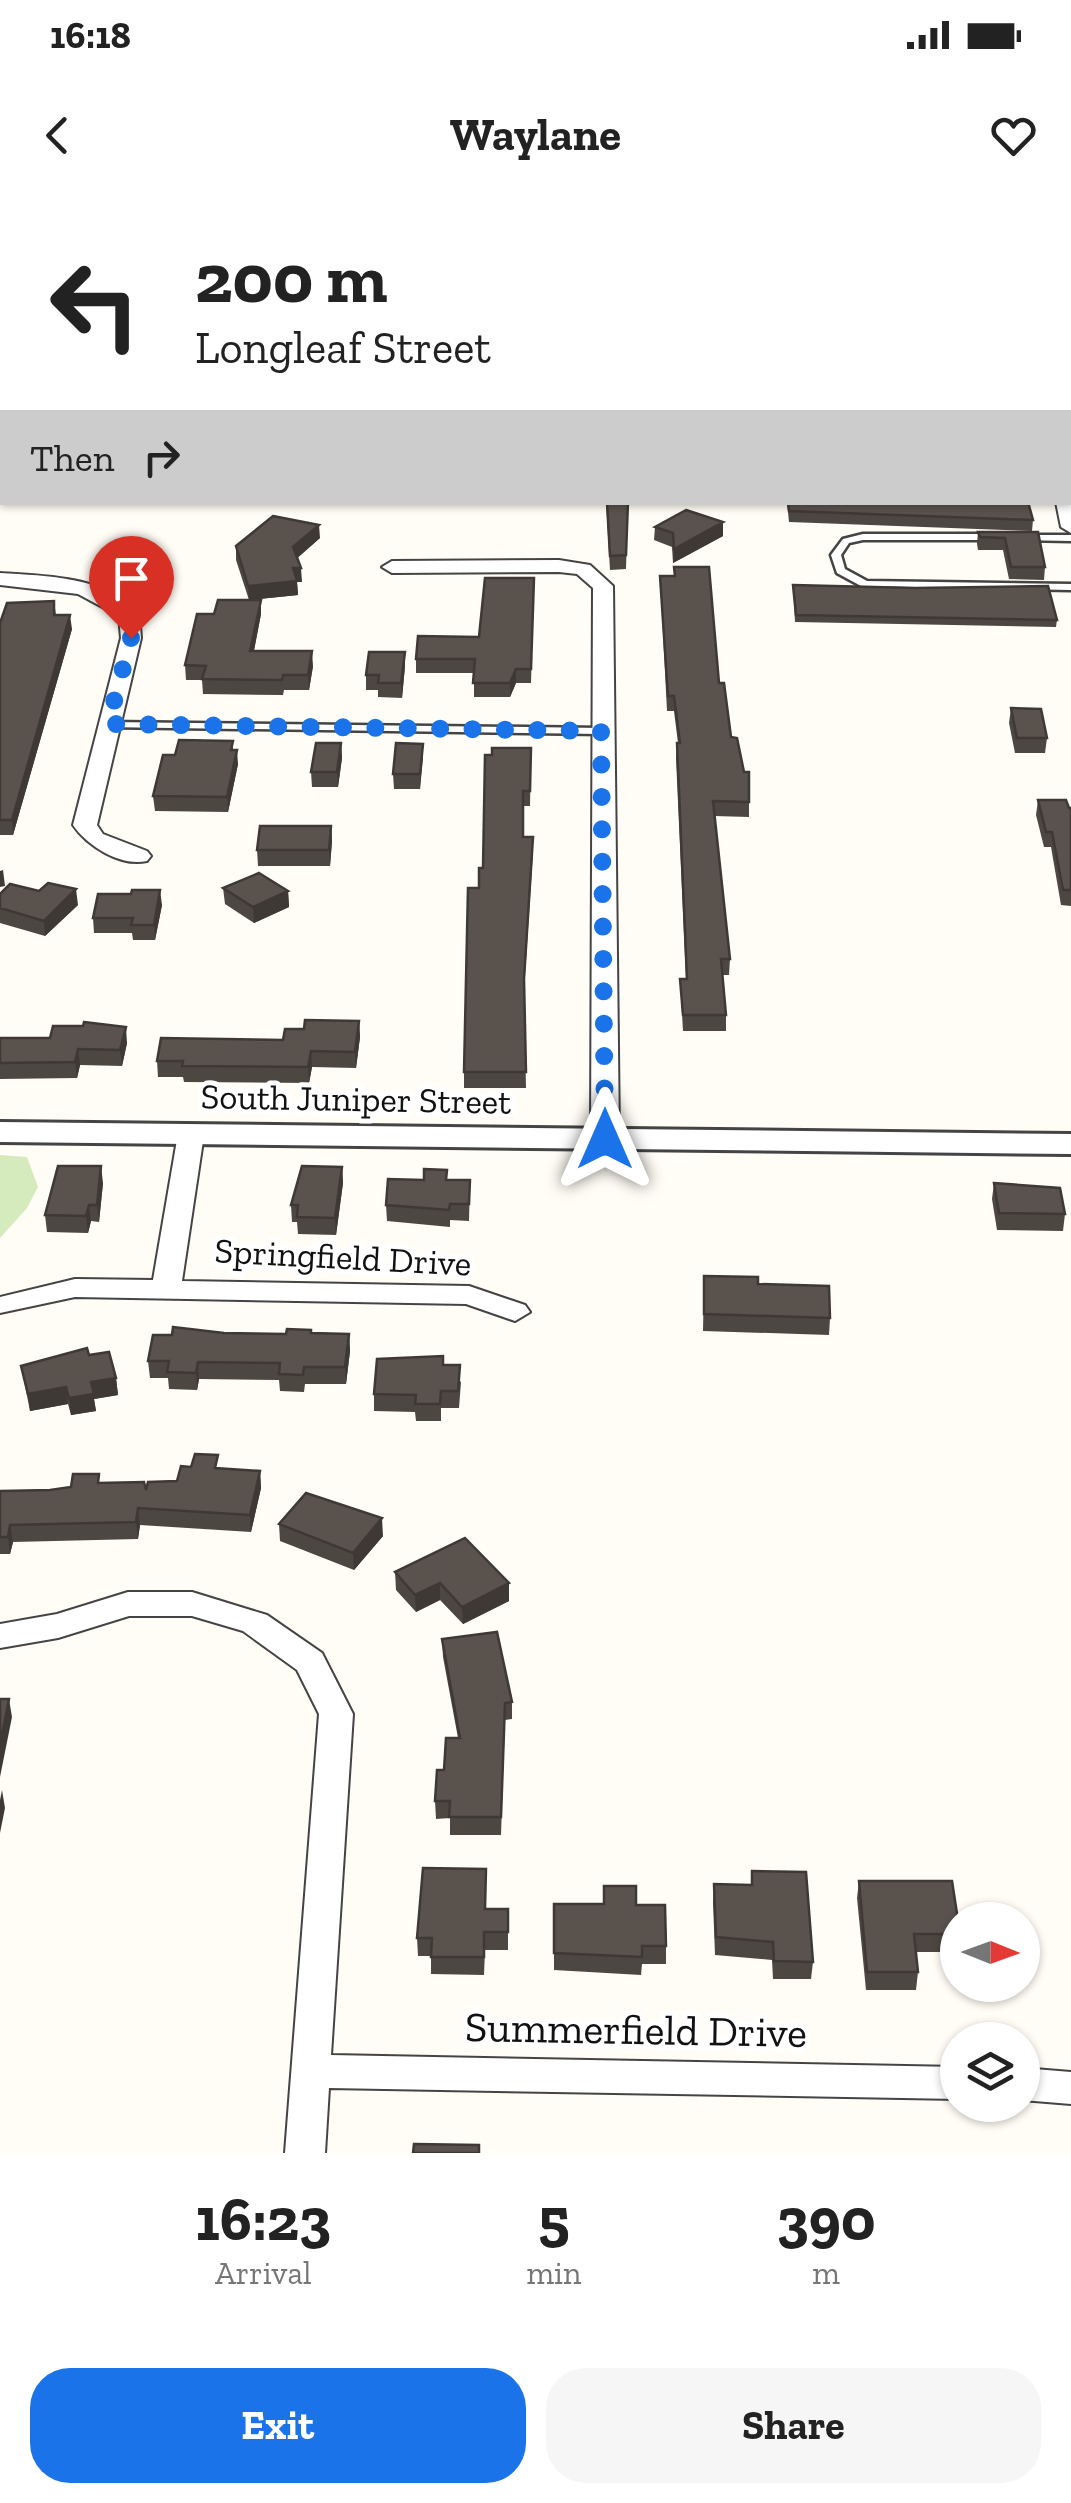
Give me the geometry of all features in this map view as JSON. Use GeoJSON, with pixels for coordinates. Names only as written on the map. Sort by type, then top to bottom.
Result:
{"type":"FeatureCollection","features":[{"type":"Feature","properties":{"kind":"street"},"geometry":{"type":"LineString","coordinates":[[392,566],[525,563],[583,569],[603,586],[600,637],[605,1139]]}},
{"type":"Feature","properties":{"kind":"street"},"geometry":{"type":"LineString","coordinates":[[0,579],[91,590],[114,600],[129,614],[131,638],[85,825],[94,839],[139,856]]}},
{"type":"Feature","properties":{"kind":"street","name":"South Juniper Street"},"geometry":{"type":"LineString","coordinates":[[0,1132],[1071,1144]]}},
{"type":"Feature","properties":{"kind":"street","name":"Springfield Drive"},"geometry":{"type":"LineString","coordinates":[[166,1288],[191,1134]]}},
{"type":"Feature","properties":{"kind":"street","name":"Springfield Drive"},"geometry":{"type":"LineString","coordinates":[[4,1304],[75,1288],[166,1288],[469,1295],[515,1312]]}},
{"type":"Feature","properties":{"kind":"street"},"geometry":{"type":"LineString","coordinates":[[0,1636],[58,1626],[128,1604],[192,1604],[254,1623],[310,1662],[336,1714],[314,2071],[304,2153]]}},
{"type":"Feature","properties":{"kind":"street","name":"Summerfield Drive"},"geometry":{"type":"LineString","coordinates":[[314,2071],[940,2082]]}},
{"type":"Feature","properties":{"kind":"street"},"geometry":{"type":"LineString","coordinates":[[1040,2085],[1071,2088]]}},
{"type":"Feature","properties":{"kind":"lane"},"geometry":{"type":"LineString","coordinates":[[1071,538],[863,537],[846,541],[836,555],[841,572],[865,584],[1071,587]]}},
{"type":"Feature","properties":{"kind":"lane"},"geometry":{"type":"LineString","coordinates":[[108,724],[601,731]]}},
{"type":"Feature","properties":{"kind":"green space"},"geometry":{"type":"Polygon","coordinates":[[[0,1155],[27,1157],[38,1187],[27,1208],[0,1238],[0,1155]]]}},
{"type":"Feature","properties":{"kind":"building"},"geometry":{"type":"Polygon","coordinates":[[[607,505],[628,505],[626,555],[610,556],[607,505]]]}},
{"type":"Feature","properties":{"kind":"building"},"geometry":{"type":"Polygon","coordinates":[[[788,505],[1029,505],[1033,520],[789,511],[788,505]]]}},
{"type":"Feature","properties":{"kind":"building"},"geometry":{"type":"Polygon","coordinates":[[[686,510],[723,522],[674,549],[673,533],[655,527],[686,510]]]}},
{"type":"Feature","properties":{"kind":"building"},"geometry":{"type":"Polygon","coordinates":[[[273,516],[319,525],[293,547],[301,568],[293,568],[297,581],[248,586],[236,546],[273,516]]]}},
{"type":"Feature","properties":{"kind":"building"},"geometry":{"type":"Polygon","coordinates":[[[978,532],[1038,532],[1045,567],[1011,567],[1005,538],[980,537],[978,532]]]}},
{"type":"Feature","properties":{"kind":"building"},"geometry":{"type":"Polygon","coordinates":[[[674,567],[709,567],[719,683],[724,683],[731,737],[737,738],[744,772],[749,772],[749,802],[713,801],[730,959],[721,959],[726,1015],[683,1015],[680,979],[687,979],[680,743],[674,696],[668,696],[660,576],[675,576],[674,567]]]}},
{"type":"Feature","properties":{"kind":"building"},"geometry":{"type":"Polygon","coordinates":[[[485,578],[534,578],[531,669],[516,669],[510,683],[473,683],[475,659],[416,659],[418,636],[479,637],[485,578]]]}},
{"type":"Feature","properties":{"kind":"building"},"geometry":{"type":"Polygon","coordinates":[[[793,585],[1048,586],[1057,620],[796,615],[793,585]]]}},
{"type":"Feature","properties":{"kind":"building"},"geometry":{"type":"Polygon","coordinates":[[[218,600],[261,600],[250,651],[312,651],[308,675],[283,675],[282,680],[202,679],[206,666],[185,665],[197,614],[214,614],[218,600]]]}},
{"type":"Feature","properties":{"kind":"building"},"geometry":{"type":"Polygon","coordinates":[[[54,601],[54,615],[70,615],[12,820],[0,820],[0,623],[7,603],[54,601]]]}},
{"type":"Feature","properties":{"kind":"building"},"geometry":{"type":"Polygon","coordinates":[[[369,652],[405,652],[401,683],[378,683],[379,675],[366,675],[369,652]]]}},
{"type":"Feature","properties":{"kind":"building"},"geometry":{"type":"Polygon","coordinates":[[[1011,708],[1041,709],[1047,738],[1017,738],[1011,708]]]}},
{"type":"Feature","properties":{"kind":"building"},"geometry":{"type":"Polygon","coordinates":[[[179,740],[233,741],[231,750],[237,750],[227,797],[153,796],[163,755],[175,755],[179,740]]]}},
{"type":"Feature","properties":{"kind":"building"},"geometry":{"type":"Polygon","coordinates":[[[316,743],[341,743],[337,772],[311,772],[316,743]]]}},
{"type":"Feature","properties":{"kind":"building"},"geometry":{"type":"Polygon","coordinates":[[[396,743],[423,744],[420,774],[393,774],[396,743]]]}},
{"type":"Feature","properties":{"kind":"building"},"geometry":{"type":"Polygon","coordinates":[[[492,748],[531,748],[530,791],[523,791],[523,837],[533,837],[524,979],[526,1072],[464,1072],[468,888],[479,888],[479,868],[483,868],[485,755],[492,755],[492,748]]]}},
{"type":"Feature","properties":{"kind":"building"},"geometry":{"type":"Polygon","coordinates":[[[1038,800],[1066,800],[1071,808],[1071,890],[1063,890],[1052,832],[1046,832],[1038,800]]]}},
{"type":"Feature","properties":{"kind":"building"},"geometry":{"type":"Polygon","coordinates":[[[260,826],[331,826],[329,850],[257,850],[260,826]]]}},
{"type":"Feature","properties":{"kind":"building"},"geometry":{"type":"Polygon","coordinates":[[[259,873],[288,891],[253,907],[223,888],[259,873]]]}},
{"type":"Feature","properties":{"kind":"building"},"geometry":{"type":"Polygon","coordinates":[[[48,883],[76,889],[44,921],[0,908],[0,894],[10,884],[39,891],[48,883]]]}},
{"type":"Feature","properties":{"kind":"building"},"geometry":{"type":"Polygon","coordinates":[[[132,890],[160,890],[154,925],[131,925],[133,918],[93,918],[98,894],[131,894],[132,890]]]}},
{"type":"Feature","properties":{"kind":"building"},"geometry":{"type":"Polygon","coordinates":[[[305,1020],[359,1021],[355,1052],[311,1051],[308,1067],[182,1066],[183,1061],[157,1061],[161,1038],[283,1040],[285,1029],[304,1029],[305,1020]]]}},
{"type":"Feature","properties":{"kind":"building"},"geometry":{"type":"Polygon","coordinates":[[[84,1022],[126,1027],[120,1050],[78,1049],[75,1062],[0,1063],[0,1038],[50,1038],[53,1026],[83,1026],[84,1022]]]}},
{"type":"Feature","properties":{"kind":"building"},"geometry":{"type":"Polygon","coordinates":[[[58,1166],[101,1166],[97,1205],[89,1205],[86,1216],[45,1215],[58,1166]]]}},
{"type":"Feature","properties":{"kind":"building"},"geometry":{"type":"Polygon","coordinates":[[[302,1166],[342,1167],[335,1218],[297,1217],[298,1205],[291,1205],[302,1166]]]}},
{"type":"Feature","properties":{"kind":"building"},"geometry":{"type":"Polygon","coordinates":[[[424,1169],[447,1170],[446,1180],[470,1180],[469,1204],[450,1204],[449,1210],[386,1205],[388,1179],[424,1180],[424,1169]]]}},
{"type":"Feature","properties":{"kind":"building"},"geometry":{"type":"Polygon","coordinates":[[[994,1183],[1060,1188],[1065,1214],[999,1213],[994,1183]]]}},
{"type":"Feature","properties":{"kind":"building"},"geometry":{"type":"Polygon","coordinates":[[[704,1276],[758,1277],[758,1284],[829,1286],[830,1318],[704,1314],[704,1276]]]}},
{"type":"Feature","properties":{"kind":"building"},"geometry":{"type":"Polygon","coordinates":[[[173,1327],[224,1333],[286,1334],[287,1329],[349,1334],[345,1367],[304,1367],[303,1375],[279,1374],[280,1363],[198,1362],[196,1373],[167,1372],[169,1361],[148,1361],[153,1335],[172,1335],[173,1327]]]}},
{"type":"Feature","properties":{"kind":"building"},"geometry":{"type":"Polygon","coordinates":[[[87,1348],[89,1355],[109,1352],[116,1378],[91,1382],[94,1394],[69,1398],[66,1387],[28,1394],[21,1366],[87,1348]]]}},
{"type":"Feature","properties":{"kind":"building"},"geometry":{"type":"Polygon","coordinates":[[[443,1356],[443,1365],[460,1365],[458,1391],[441,1391],[440,1404],[415,1404],[416,1395],[374,1394],[377,1359],[443,1356]]]}},
{"type":"Feature","properties":{"kind":"building"},"geometry":{"type":"Polygon","coordinates":[[[195,1454],[218,1455],[215,1468],[260,1471],[250,1515],[138,1508],[136,1522],[10,1525],[8,1537],[0,1537],[0,1491],[71,1487],[73,1474],[99,1474],[98,1483],[144,1482],[146,1490],[148,1482],[177,1481],[181,1466],[191,1467],[195,1454]]]}},
{"type":"Feature","properties":{"kind":"building"},"geometry":{"type":"Polygon","coordinates":[[[306,1493],[382,1518],[353,1553],[279,1524],[306,1493]]]}},
{"type":"Feature","properties":{"kind":"building"},"geometry":{"type":"Polygon","coordinates":[[[465,1538],[509,1583],[462,1607],[440,1583],[415,1595],[395,1572],[465,1538]]]}},
{"type":"Feature","properties":{"kind":"building"},"geometry":{"type":"Polygon","coordinates":[[[497,1632],[512,1702],[505,1703],[501,1817],[449,1817],[450,1801],[435,1801],[437,1770],[444,1770],[446,1738],[460,1738],[442,1639],[497,1632]]]}},
{"type":"Feature","properties":{"kind":"building"},"geometry":{"type":"Polygon","coordinates":[[[0,1699],[9,1699],[0,1745],[0,1699]]]}},
{"type":"Feature","properties":{"kind":"building"},"geometry":{"type":"Polygon","coordinates":[[[423,1868],[486,1869],[485,1909],[508,1909],[508,1932],[484,1932],[484,1957],[431,1957],[432,1938],[417,1938],[423,1868]]]}},
{"type":"Feature","properties":{"kind":"building"},"geometry":{"type":"Polygon","coordinates":[[[752,1871],[806,1872],[813,1962],[774,1961],[773,1942],[716,1937],[714,1884],[752,1885],[752,1871]]]}},
{"type":"Feature","properties":{"kind":"building"},"geometry":{"type":"Polygon","coordinates":[[[859,1881],[952,1881],[955,1902],[940,1902],[940,1934],[914,1934],[918,1972],[867,1972],[859,1881]]]}},
{"type":"Feature","properties":{"kind":"building"},"geometry":{"type":"Polygon","coordinates":[[[604,1886],[636,1886],[636,1905],[665,1905],[666,1946],[642,1946],[642,1957],[554,1953],[554,1904],[604,1904],[604,1886]]]}},
{"type":"Feature","properties":{"kind":"building"},"geometry":{"type":"Polygon","coordinates":[[[414,2144],[479,2145],[479,2153],[413,2153],[414,2144]]]}},
{"type":"Feature","properties":{"kind":"route"},"geometry":{"type":"LineString","coordinates":[[131,638],[108,724],[601,731],[605,1139]]}}]}
